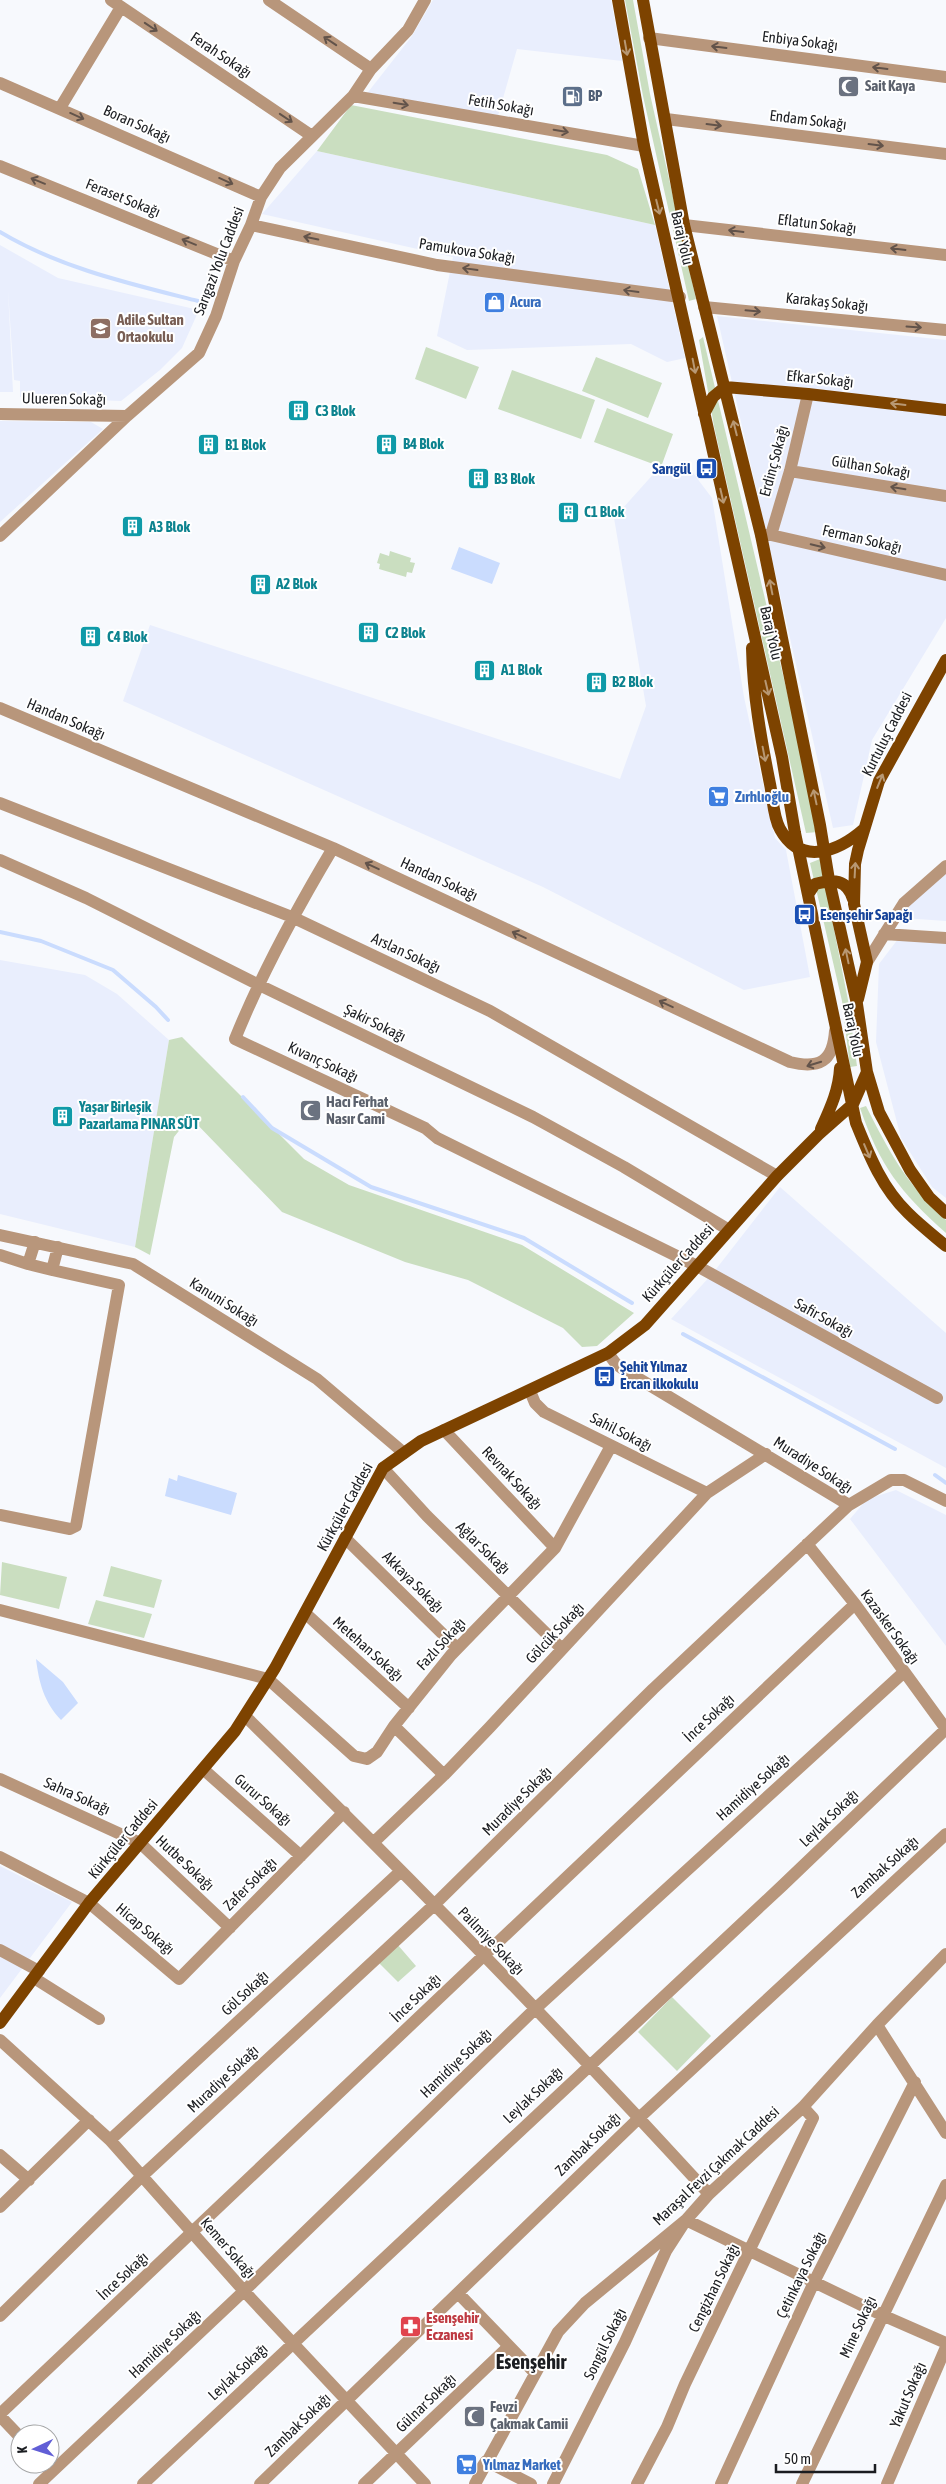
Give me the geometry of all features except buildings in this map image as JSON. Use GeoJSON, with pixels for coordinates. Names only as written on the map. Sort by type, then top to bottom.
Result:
{"type":"FeatureCollection","features":[{"type":"Feature","properties":{"kind":"main road","name":"Baraj Yolu"},"geometry":{"type":"LineString","coordinates":[[618,0],[644,146],[680,297],[704,414],[782,757],[798,847],[856,1123],[870,1158],[885,1185],[907,1212],[946,1246]]}},
{"type":"Feature","properties":{"kind":"main road","name":"Baraj Yolu"},"geometry":{"type":"LineString","coordinates":[[643,0],[684,225],[725,387],[766,535],[820,825],[828,880],[857,1004],[867,1072],[880,1112],[910,1170],[929,1197],[946,1212]]}},
{"type":"Feature","properties":{"kind":"main road"},"geometry":{"type":"LineString","coordinates":[[704,414],[713,396],[725,387]]}},
{"type":"Feature","properties":{"kind":"main road","name":"Efkar Sokağı"},"geometry":{"type":"LineString","coordinates":[[725,387],[808,394],[946,410]]}},
{"type":"Feature","properties":{"kind":"main road","name":"Kurtuluş Caddesi"},"geometry":{"type":"LineString","coordinates":[[854,904],[855,864],[879,781],[946,660]]}},
{"type":"Feature","properties":{"kind":"main road"},"geometry":{"type":"LineString","coordinates":[[798,847],[811,852],[824,852],[848,843],[866,827]]}},
{"type":"Feature","properties":{"kind":"main road"},"geometry":{"type":"LineString","coordinates":[[809,894],[815,884],[828,880],[842,882],[850,890],[867,962],[857,1004]]}},
{"type":"Feature","properties":{"kind":"main road"},"geometry":{"type":"LineString","coordinates":[[819,1134],[832,1105],[839,1080],[840,1052]]}},
{"type":"Feature","properties":{"kind":"main road"},"geometry":{"type":"LineString","coordinates":[[853,1104],[867,1072]]}},
{"type":"Feature","properties":{"kind":"main road","name":"Kürkçüler Caddesi"},"geometry":{"type":"LineString","coordinates":[[1,2019],[89,1904],[235,1731],[268,1680],[383,1468],[421,1441],[608,1353],[645,1325],[777,1176],[819,1134],[853,1104]]}},
{"type":"Feature","properties":{"kind":"street"},"geometry":{"type":"LineString","coordinates":[[269,0],[371,69]]}},
{"type":"Feature","properties":{"kind":"street","name":"Sarıgazi Yolu Caddesi"},"geometry":{"type":"LineString","coordinates":[[0,536],[127,416],[199,354],[216,316],[234,261],[251,225],[261,196],[280,168],[353,96],[371,69],[408,30],[422,1]]}},
{"type":"Feature","properties":{"kind":"street"},"geometry":{"type":"LineString","coordinates":[[60,108],[116,3]]}},
{"type":"Feature","properties":{"kind":"street","name":"Ferah Sokağı"},"geometry":{"type":"LineString","coordinates":[[116,3],[312,136]]}},
{"type":"Feature","properties":{"kind":"street","name":"Enbiya Sokağı"},"geometry":{"type":"LineString","coordinates":[[649,38],[946,77]]}},
{"type":"Feature","properties":{"kind":"street","name":"Boran Sokağı"},"geometry":{"type":"LineString","coordinates":[[0,83],[261,196]]}},
{"type":"Feature","properties":{"kind":"street","name":"Fetih Sokağı"},"geometry":{"type":"LineString","coordinates":[[353,96],[644,146]]}},
{"type":"Feature","properties":{"kind":"street","name":"Endam Sokağı"},"geometry":{"type":"LineString","coordinates":[[666,119],[946,154]]}},
{"type":"Feature","properties":{"kind":"street","name":"Feraset Sokağı"},"geometry":{"type":"LineString","coordinates":[[0,166],[234,261]]}},
{"type":"Feature","properties":{"kind":"street","name":"Pamukova Sokağı"},"geometry":{"type":"LineString","coordinates":[[251,225],[436,265],[680,297]]}},
{"type":"Feature","properties":{"kind":"street","name":"Eflatun Sokağı"},"geometry":{"type":"LineString","coordinates":[[684,225],[946,255]]}},
{"type":"Feature","properties":{"kind":"street","name":"Karakaş Sokağı"},"geometry":{"type":"LineString","coordinates":[[704,307],[946,330]]}},
{"type":"Feature","properties":{"kind":"street","name":"Erdinç Sokağı"},"geometry":{"type":"LineString","coordinates":[[766,535],[790,471],[808,394]]}},
{"type":"Feature","properties":{"kind":"street","name":"Ulueren Sokağı"},"geometry":{"type":"LineString","coordinates":[[0,414],[127,416]]}},
{"type":"Feature","properties":{"kind":"street","name":"Gülhan Sokağı"},"geometry":{"type":"LineString","coordinates":[[790,471],[946,496]]}},
{"type":"Feature","properties":{"kind":"street","name":"Ferman Sokağı"},"geometry":{"type":"LineString","coordinates":[[766,535],[946,575]]}},
{"type":"Feature","properties":{"kind":"street","name":"Handan Sokağı"},"geometry":{"type":"LineString","coordinates":[[0,708],[333,848],[790,1062],[807,1066],[819,1064],[824,1060],[834,1044],[835,1026]]}},
{"type":"Feature","properties":{"kind":"street","name":"Arslan Sokağı"},"geometry":{"type":"LineString","coordinates":[[0,803],[292,917],[490,1010],[777,1176]]}},
{"type":"Feature","properties":{"kind":"street","name":"Kıvanç Sokağı"},"geometry":{"type":"LineString","coordinates":[[333,848],[292,917],[257,984],[235,1039],[425,1128],[437,1138],[697,1266]]}},
{"type":"Feature","properties":{"kind":"street","name":"Şakir Sokağı"},"geometry":{"type":"LineString","coordinates":[[0,860],[86,898],[257,984],[533,1117],[624,1167],[729,1230]]}},
{"type":"Feature","properties":{"kind":"street"},"geometry":{"type":"LineString","coordinates":[[867,962],[904,903],[946,866]]}},
{"type":"Feature","properties":{"kind":"street"},"geometry":{"type":"LineString","coordinates":[[884,934],[946,938]]}},
{"type":"Feature","properties":{"kind":"street","name":"Kanuni Sokağı"},"geometry":{"type":"LineString","coordinates":[[0,1235],[133,1264],[317,1379],[404,1453]]}},
{"type":"Feature","properties":{"kind":"street"},"geometry":{"type":"LineString","coordinates":[[28,1264],[34,1242]]}},
{"type":"Feature","properties":{"kind":"street"},"geometry":{"type":"LineString","coordinates":[[52,1270],[58,1247]]}},
{"type":"Feature","properties":{"kind":"street"},"geometry":{"type":"LineString","coordinates":[[0,1255],[28,1264],[120,1285],[76,1526],[70,1529],[0,1515]]}},
{"type":"Feature","properties":{"kind":"street","name":"Safir Sokağı"},"geometry":{"type":"LineString","coordinates":[[697,1266],[937,1398]]}},
{"type":"Feature","properties":{"kind":"street","name":"Muradiye Sokağı"},"geometry":{"type":"LineString","coordinates":[[0,2316],[142,2176],[434,1905],[653,1689],[849,1505],[626,1371],[616,1364],[608,1353]]}},
{"type":"Feature","properties":{"kind":"street","name":"Sahil Sokağı"},"geometry":{"type":"LineString","coordinates":[[530,1391],[535,1403],[544,1412],[707,1493]]}},
{"type":"Feature","properties":{"kind":"street","name":"Revnak Sokağı"},"geometry":{"type":"LineString","coordinates":[[444,1430],[555,1548]]}},
{"type":"Feature","properties":{"kind":"street","name":"Fazlı Sokağı"},"geometry":{"type":"LineString","coordinates":[[268,1680],[354,1756],[360,1759],[372,1757],[394,1726],[458,1648],[555,1548],[611,1446]]}},
{"type":"Feature","properties":{"kind":"street","name":"Gölcük Sokağı"},"geometry":{"type":"LineString","coordinates":[[374,1842],[444,1775],[707,1493],[766,1454]]}},
{"type":"Feature","properties":{"kind":"street","name":"Ağlar Sokağı"},"geometry":{"type":"LineString","coordinates":[[383,1468],[427,1516],[562,1649]]}},
{"type":"Feature","properties":{"kind":"street"},"geometry":{"type":"LineString","coordinates":[[849,1505],[891,1480],[904,1480],[946,1501]]}},
{"type":"Feature","properties":{"kind":"street","name":"Akkaya Sokağı"},"geometry":{"type":"LineString","coordinates":[[345,1538],[458,1648]]}},
{"type":"Feature","properties":{"kind":"street","name":"Kazasker Sokağı"},"geometry":{"type":"LineString","coordinates":[[807,1544],[855,1604],[903,1673],[946,1729]]}},
{"type":"Feature","properties":{"kind":"street","name":"İnce Sokağı"},"geometry":{"type":"LineString","coordinates":[[0,2415],[855,1604]]}},
{"type":"Feature","properties":{"kind":"street"},"geometry":{"type":"LineString","coordinates":[[0,1610],[268,1680]]}},
{"type":"Feature","properties":{"kind":"street","name":"Metehan Sokağı"},"geometry":{"type":"LineString","coordinates":[[305,1614],[409,1708]]}},
{"type":"Feature","properties":{"kind":"street","name":"Hamidiye Sokağı"},"geometry":{"type":"LineString","coordinates":[[60,2458],[244,2291],[535,2009],[903,1673]]}},
{"type":"Feature","properties":{"kind":"street","name":"Pailmiye Sokağı"},"geometry":{"type":"LineString","coordinates":[[245,1716],[344,1812],[484,1955],[709,2194]]}},
{"type":"Feature","properties":{"kind":"street"},"geometry":{"type":"LineString","coordinates":[[394,1726],[444,1775]]}},
{"type":"Feature","properties":{"kind":"street","name":"Leylak Sokağı"},"geometry":{"type":"LineString","coordinates":[[143,2484],[783,1885],[946,1729]]}},
{"type":"Feature","properties":{"kind":"street","name":"Gurur Sokağı"},"geometry":{"type":"LineString","coordinates":[[203,1769],[301,1856]]}},
{"type":"Feature","properties":{"kind":"street","name":"Sahra Sokağı"},"geometry":{"type":"LineString","coordinates":[[0,1780],[140,1843]]}},
{"type":"Feature","properties":{"kind":"street","name":"Zafer Sokağı"},"geometry":{"type":"LineString","coordinates":[[179,1979],[344,1812]]}},
{"type":"Feature","properties":{"kind":"street","name":"Zambak Sokağı"},"geometry":{"type":"LineString","coordinates":[[260,2484],[639,2118],[946,1834]]}},
{"type":"Feature","properties":{"kind":"street","name":"Hutbe Sokağı"},"geometry":{"type":"LineString","coordinates":[[140,1843],[230,1928]]}},
{"type":"Feature","properties":{"kind":"street","name":"Hicap Sokağı"},"geometry":{"type":"LineString","coordinates":[[0,1857],[89,1904],[179,1979]]}},
{"type":"Feature","properties":{"kind":"street","name":"Göl Sokağı"},"geometry":{"type":"LineString","coordinates":[[110,2140],[401,1871]]}},
{"type":"Feature","properties":{"kind":"street"},"geometry":{"type":"LineString","coordinates":[[0,1950],[99,2019]]}},
{"type":"Feature","properties":{"kind":"street","name":"Maraşal Fevzi Çakmak Caddesi"},"geometry":{"type":"LineString","coordinates":[[475,2484],[558,2332],[585,2303],[686,2220],[709,2194],[803,2107],[877,2025],[946,1954]]}},
{"type":"Feature","properties":{"kind":"street"},"geometry":{"type":"LineString","coordinates":[[877,2025],[946,2133]]}},
{"type":"Feature","properties":{"kind":"street","name":"Kemer Sokağı"},"geometry":{"type":"LineString","coordinates":[[0,2040],[110,2140],[244,2291],[425,2484]]}},
{"type":"Feature","properties":{"kind":"street","name":"Çetinkaya Sokağı"},"geometry":{"type":"LineString","coordinates":[[721,2484],[815,2280],[915,2082]]}},
{"type":"Feature","properties":{"kind":"street","name":"Cengizhan Sokağı"},"geometry":{"type":"LineString","coordinates":[[637,2484],[667,2427],[685,2384],[813,2118],[803,2107]]}},
{"type":"Feature","properties":{"kind":"street"},"geometry":{"type":"LineString","coordinates":[[0,2207],[90,2120]]}},
{"type":"Feature","properties":{"kind":"street"},"geometry":{"type":"LineString","coordinates":[[0,2155],[29,2180]]}},
{"type":"Feature","properties":{"kind":"street","name":"Mine Sokağı"},"geometry":{"type":"LineString","coordinates":[[802,2484],[882,2314],[946,2185]]}},
{"type":"Feature","properties":{"kind":"street"},"geometry":{"type":"LineString","coordinates":[[686,2220],[946,2343]]}},
{"type":"Feature","properties":{"kind":"street","name":"Songül Sokağı"},"geometry":{"type":"LineString","coordinates":[[553,2484],[625,2342],[666,2251],[686,2220]]}},
{"type":"Feature","properties":{"kind":"street"},"geometry":{"type":"LineString","coordinates":[[458,2293],[535,2373]]}},
{"type":"Feature","properties":{"kind":"street","name":"Gülnar Sokağı"},"geometry":{"type":"LineString","coordinates":[[364,2484],[509,2346]]}},
{"type":"Feature","properties":{"kind":"street","name":"Yakut Sokağı"},"geometry":{"type":"LineString","coordinates":[[887,2484],[946,2347]]}},
{"type":"Feature","properties":{"kind":"street"},"geometry":{"type":"LineString","coordinates":[[0,2415],[10,2426]]}},
{"type":"Feature","properties":{"kind":"street"},"geometry":{"type":"LineString","coordinates":[[467,2484],[486,2461],[531,2484]]}},
{"type":"Feature","properties":{"kind":"shaded area"},"geometry":{"type":"Polygon","coordinates":[[[433,0],[611,0],[622,61],[517,49],[496,123],[365,96],[412,36],[433,0]]]}},
{"type":"Feature","properties":{"kind":"shaded area"},"geometry":{"type":"Polygon","coordinates":[[[317,151],[655,225],[685,358],[667,362],[631,344],[467,350],[437,336],[453,257],[262,214],[317,151]]]}},
{"type":"Feature","properties":{"kind":"shaded area","name":"Adile Sultan Ortaokulu"},"geometry":{"type":"Polygon","coordinates":[[[0,245],[58,278],[199,310],[182,348],[160,370],[121,401],[20,397],[20,381],[14,380],[8,290],[13,392],[0,392],[0,245]]]}},
{"type":"Feature","properties":{"kind":"shaded area"},"geometry":{"type":"Polygon","coordinates":[[[717,316],[946,340],[946,618],[872,740],[853,825],[833,828],[717,316]]]}},
{"type":"Feature","properties":{"kind":"shaded area"},"geometry":{"type":"Polygon","coordinates":[[[0,421],[91,422],[103,429],[0,522],[0,421]]]}},
{"type":"Feature","properties":{"kind":"shaded area"},"geometry":{"type":"Polygon","coordinates":[[[690,469],[712,498],[744,697],[775,838],[786,850],[810,977],[744,990],[543,887],[123,701],[150,625],[620,779],[646,706],[614,518],[657,470],[690,469]]]}},
{"type":"Feature","properties":{"kind":"shaded area"},"geometry":{"type":"Polygon","coordinates":[[[946,871],[946,921],[903,918],[907,905],[946,871]]]}},
{"type":"Feature","properties":{"kind":"shaded area"},"geometry":{"type":"Polygon","coordinates":[[[898,939],[946,943],[946,1198],[932,1187],[901,1138],[876,1042],[879,964],[898,939]]]}},
{"type":"Feature","properties":{"kind":"shaded area"},"geometry":{"type":"Polygon","coordinates":[[[0,960],[85,975],[117,994],[169,1040],[135,1247],[0,1214],[0,960]]]}},
{"type":"Feature","properties":{"kind":"shaded area"},"geometry":{"type":"Polygon","coordinates":[[[780,1187],[946,1333],[946,1468],[671,1319],[713,1273],[780,1187]]]}},
{"type":"Feature","properties":{"kind":"shaded area"},"geometry":{"type":"Polygon","coordinates":[[[896,1490],[946,1515],[946,1646],[850,1519],[867,1499],[896,1490]]]}},
{"type":"Feature","properties":{"kind":"shaded area"},"geometry":{"type":"Polygon","coordinates":[[[0,1866],[72,1902],[0,1998],[0,1866]]]}},
{"type":"Feature","properties":{"kind":"green space"},"geometry":{"type":"Polygon","coordinates":[[[625,0],[633,0],[650,94],[696,299],[689,301],[643,96],[625,0]]]}},
{"type":"Feature","properties":{"kind":"green space"},"geometry":{"type":"Polygon","coordinates":[[[351,105],[607,155],[638,169],[655,225],[317,151],[351,105]]]}},
{"type":"Feature","properties":{"kind":"green space"},"geometry":{"type":"Polygon","coordinates":[[[703,337],[792,713],[818,832],[806,833],[714,426],[699,340],[703,337]]]}},
{"type":"Feature","properties":{"kind":"green space"},"geometry":{"type":"Polygon","coordinates":[[[426,347],[479,367],[466,399],[415,379],[426,347]]]}},
{"type":"Feature","properties":{"kind":"green space"},"geometry":{"type":"Polygon","coordinates":[[[596,357],[662,383],[648,418],[582,391],[596,357]]]}},
{"type":"Feature","properties":{"kind":"green space"},"geometry":{"type":"Polygon","coordinates":[[[512,370],[595,400],[581,439],[498,409],[512,370]]]}},
{"type":"Feature","properties":{"kind":"green space"},"geometry":{"type":"Polygon","coordinates":[[[607,408],[673,434],[661,467],[594,442],[607,408]]]}},
{"type":"Feature","properties":{"kind":"green space"},"geometry":{"type":"Polygon","coordinates":[[[390,551],[411,558],[410,562],[415,563],[412,573],[407,572],[406,577],[379,569],[380,564],[377,563],[380,553],[389,556],[390,551]]]}},
{"type":"Feature","properties":{"kind":"green space"},"geometry":{"type":"Polygon","coordinates":[[[820,859],[848,1000],[857,1066],[850,1067],[842,1001],[810,863],[820,859]]]}},
{"type":"Feature","properties":{"kind":"green space"},"geometry":{"type":"Polygon","coordinates":[[[182,1037],[304,1159],[349,1185],[522,1245],[634,1313],[597,1346],[582,1347],[563,1328],[468,1280],[405,1262],[282,1212],[190,1117],[174,1137],[150,1255],[135,1247],[169,1040],[182,1037]]]}},
{"type":"Feature","properties":{"kind":"green space"},"geometry":{"type":"Polygon","coordinates":[[[866,1106],[883,1139],[909,1181],[946,1220],[946,1233],[916,1204],[893,1177],[875,1146],[860,1108],[866,1106]]]}},
{"type":"Feature","properties":{"kind":"green space"},"geometry":{"type":"Polygon","coordinates":[[[2,1562],[67,1577],[59,1609],[0,1595],[2,1562]]]}},
{"type":"Feature","properties":{"kind":"green space"},"geometry":{"type":"Polygon","coordinates":[[[111,1566],[162,1580],[154,1608],[103,1596],[111,1566]]]}},
{"type":"Feature","properties":{"kind":"green space"},"geometry":{"type":"Polygon","coordinates":[[[96,1600],[152,1614],[144,1638],[88,1624],[96,1600]]]}},
{"type":"Feature","properties":{"kind":"green space"},"geometry":{"type":"Polygon","coordinates":[[[397,1944],[416,1966],[398,1982],[379,1963],[397,1944]]]}},
{"type":"Feature","properties":{"kind":"green space"},"geometry":{"type":"Polygon","coordinates":[[[672,1997],[711,2036],[677,2071],[638,2032],[672,1997]]]}},
{"type":"Feature","properties":{"kind":"water"},"geometry":{"type":"Polygon","coordinates":[[[459,547],[500,563],[492,584],[451,569],[459,547]]]}},
{"type":"Feature","properties":{"kind":"water"},"geometry":{"type":"Polygon","coordinates":[[[178,1475],[237,1493],[231,1515],[165,1496],[169,1478],[177,1481],[178,1475]]]}},
{"type":"Feature","properties":{"kind":"water"},"geometry":{"type":"Polygon","coordinates":[[[36,1659],[63,1682],[78,1703],[61,1720],[50,1706],[43,1692],[36,1659]]]}},
{"type":"Feature","properties":{"kind":"waterway"},"geometry":{"type":"LineString","coordinates":[[0,232],[47,256],[96,274],[198,301]]}},
{"type":"Feature","properties":{"kind":"waterway"},"geometry":{"type":"LineString","coordinates":[[0,932],[41,941],[113,970],[156,1007],[168,1020]]}},
{"type":"Feature","properties":{"kind":"waterway"},"geometry":{"type":"LineString","coordinates":[[243,1097],[272,1128],[371,1187],[524,1238],[632,1303]]}},
{"type":"Feature","properties":{"kind":"waterway"},"geometry":{"type":"LineString","coordinates":[[683,1334],[895,1449]]}},
{"type":"Feature","properties":{"kind":"waterway"},"geometry":{"type":"LineString","coordinates":[[935,1475],[946,1483]]}},
{"type":"Feature","properties":{"kind":"place","name":"Sait Kaya"},"geometry":{"type":"Point","coordinates":[849,86]}},
{"type":"Feature","properties":{"kind":"place","name":"BP"},"geometry":{"type":"Point","coordinates":[572,96]}},
{"type":"Feature","properties":{"kind":"place","name":"Acura"},"geometry":{"type":"Point","coordinates":[494,302]}},
{"type":"Feature","properties":{"kind":"place","name":"Adile Sultan Ortaokulu"},"geometry":{"type":"Point","coordinates":[101,329]}},
{"type":"Feature","properties":{"kind":"place","name":"C3 Blok"},"geometry":{"type":"Point","coordinates":[299,411]}},
{"type":"Feature","properties":{"kind":"place","name":"B4 Blok"},"geometry":{"type":"Point","coordinates":[387,444]}},
{"type":"Feature","properties":{"kind":"place","name":"B1 Blok"},"geometry":{"type":"Point","coordinates":[209,445]}},
{"type":"Feature","properties":{"kind":"place","name":"Sarıgül"},"geometry":{"type":"Point","coordinates":[707,469]}},
{"type":"Feature","properties":{"kind":"place","name":"B3 Blok"},"geometry":{"type":"Point","coordinates":[478,479]}},
{"type":"Feature","properties":{"kind":"place","name":"C1 Blok"},"geometry":{"type":"Point","coordinates":[568,512]}},
{"type":"Feature","properties":{"kind":"place","name":"A3 Blok"},"geometry":{"type":"Point","coordinates":[133,527]}},
{"type":"Feature","properties":{"kind":"place","name":"A2 Blok"},"geometry":{"type":"Point","coordinates":[260,584]}},
{"type":"Feature","properties":{"kind":"place","name":"C2 Blok"},"geometry":{"type":"Point","coordinates":[369,633]}},
{"type":"Feature","properties":{"kind":"place","name":"C4 Blok"},"geometry":{"type":"Point","coordinates":[91,637]}},
{"type":"Feature","properties":{"kind":"place","name":"A1 Blok"},"geometry":{"type":"Point","coordinates":[485,670]}},
{"type":"Feature","properties":{"kind":"place","name":"B2 Blok"},"geometry":{"type":"Point","coordinates":[596,682]}},
{"type":"Feature","properties":{"kind":"place","name":"Zırhlıoğlu"},"geometry":{"type":"Point","coordinates":[719,797]}},
{"type":"Feature","properties":{"kind":"place","name":"Esenşehir Sapağı"},"geometry":{"type":"Point","coordinates":[804,915]}},
{"type":"Feature","properties":{"kind":"place","name":"Hacı Ferhat Nasır Cami"},"geometry":{"type":"Point","coordinates":[310,1111]}},
{"type":"Feature","properties":{"kind":"place","name":"Yaşar Birleşik Pazarlama PINAR SÜT"},"geometry":{"type":"Point","coordinates":[63,1116]}},
{"type":"Feature","properties":{"kind":"place","name":"Şehit Yılmaz Ercan ilkokulu"},"geometry":{"type":"Point","coordinates":[604,1376]}},
{"type":"Feature","properties":{"kind":"place","name":"Esenşehir Eczanesi"},"geometry":{"type":"Point","coordinates":[410,2327]}},
{"type":"Feature","properties":{"kind":"place","name":"Fevzi Çakmak Camii"},"geometry":{"type":"Point","coordinates":[474,2416]}},
{"type":"Feature","properties":{"kind":"place","name":"Yılmaz Market"},"geometry":{"type":"Point","coordinates":[467,2465]}},
{"type":"Feature","properties":{"kind":"district","name":"Esenşehir"},"geometry":{"type":"Point","coordinates":[531,2362]}}]}
